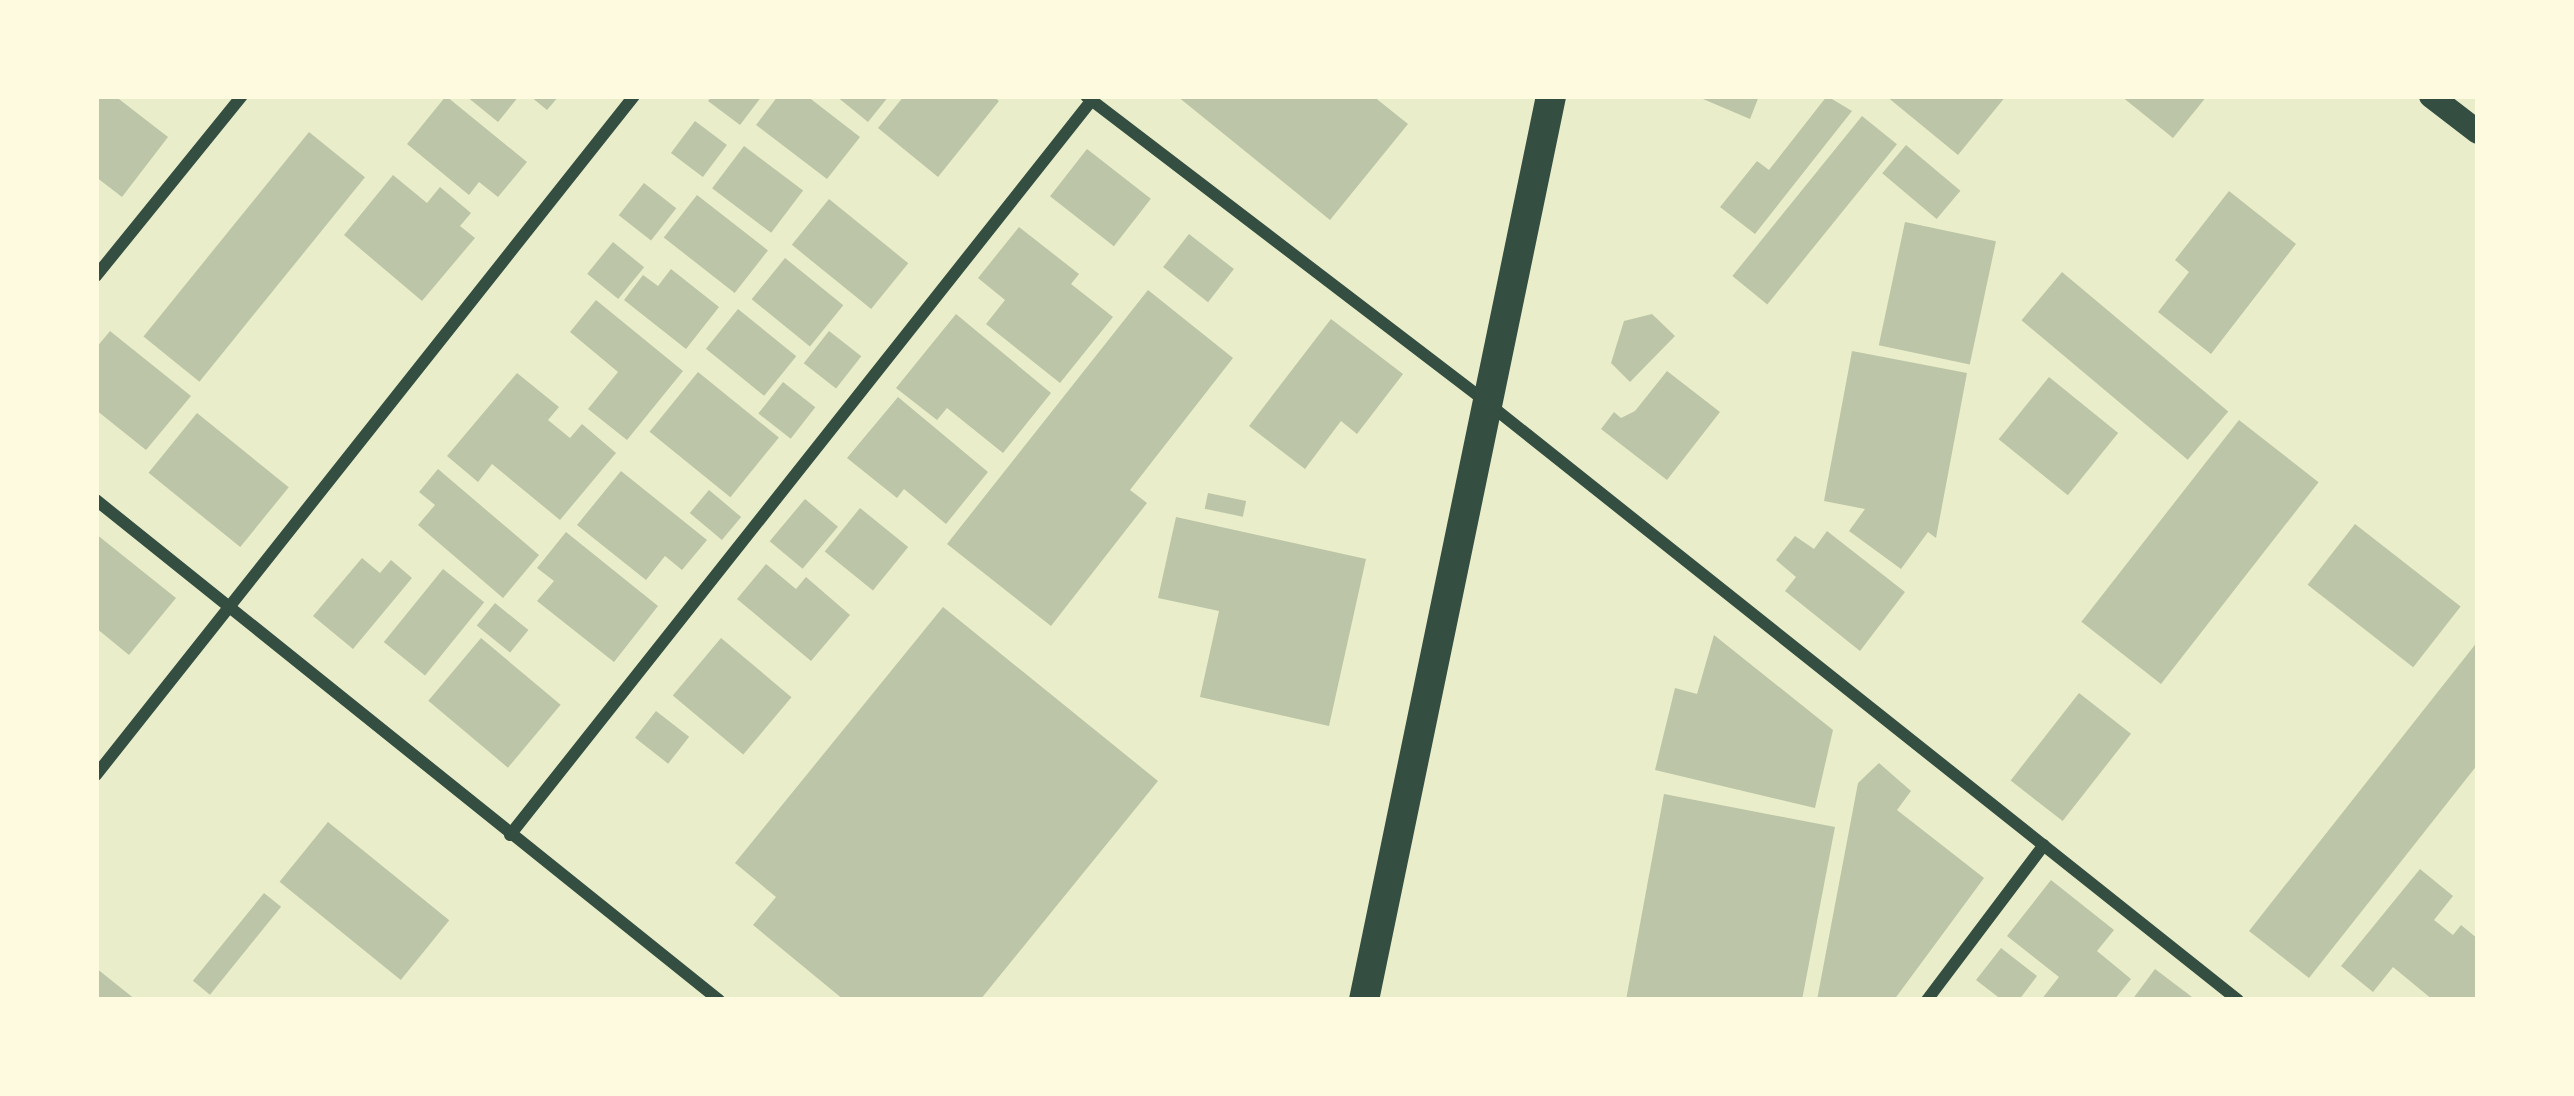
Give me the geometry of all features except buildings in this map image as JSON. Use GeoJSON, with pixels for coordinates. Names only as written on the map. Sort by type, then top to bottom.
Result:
{"type":"FeatureCollection","features":[{"type":"Feature","properties":{"kind":"main road"},"geometry":{"type":"LineString","coordinates":[[1364,1000],[1549,96]]}},
{"type":"Feature","properties":{"kind":"main road"},"geometry":{"type":"LineString","coordinates":[[2431,96],[2478,132]]}},
{"type":"Feature","properties":{"kind":"street"},"geometry":{"type":"LineString","coordinates":[[96,276],[242,96]]}},
{"type":"Feature","properties":{"kind":"street"},"geometry":{"type":"LineString","coordinates":[[96,776],[634,96]]}},
{"type":"Feature","properties":{"kind":"street"},"geometry":{"type":"LineString","coordinates":[[510,836],[1089,98],[1485,401],[2239,1000]]}},
{"type":"Feature","properties":{"kind":"street"},"geometry":{"type":"LineString","coordinates":[[96,500],[719,1000]]}},
{"type":"Feature","properties":{"kind":"street"},"geometry":{"type":"LineString","coordinates":[[1927,1000],[2044,845]]}}]}
